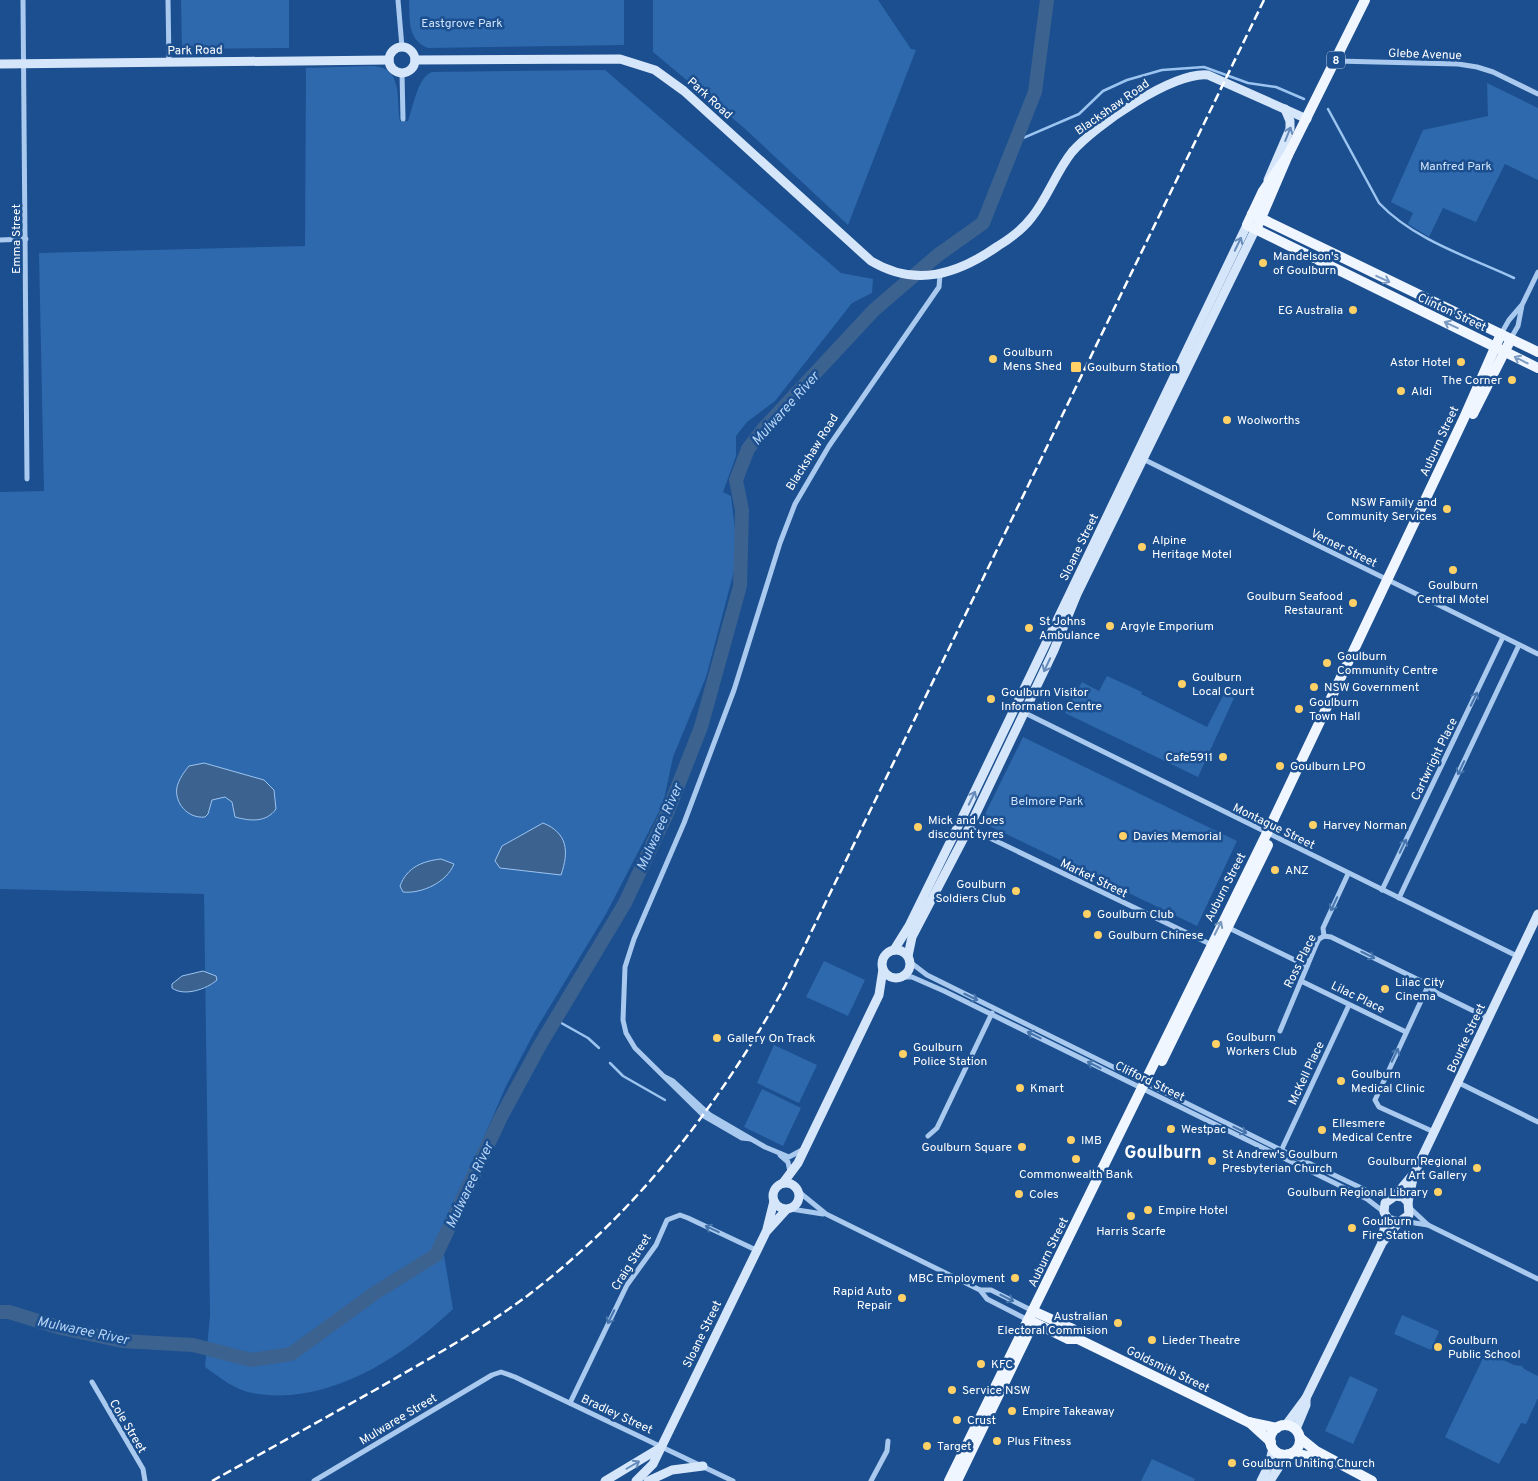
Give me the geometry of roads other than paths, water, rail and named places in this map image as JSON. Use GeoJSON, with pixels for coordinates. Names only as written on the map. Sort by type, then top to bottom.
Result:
{"type":"FeatureCollection","features":[{"type":"Feature","properties":{"kind":"main road","name":"Sloane Street"},"geometry":{"type":"LineString","coordinates":[[1251,227],[1307,119],[1365,0]]}},
{"type":"Feature","properties":{"kind":"main road","name":"Sloane Street"},"geometry":{"type":"LineString","coordinates":[[1256,217],[1263,191],[1288,155]]}},
{"type":"Feature","properties":{"kind":"main road","name":"Clinton Street"},"geometry":{"type":"LineString","coordinates":[[1256,217],[1538,352]]}},
{"type":"Feature","properties":{"kind":"main road","name":"Clinton Street"},"geometry":{"type":"LineString","coordinates":[[1251,227],[1538,368]]}},
{"type":"Feature","properties":{"kind":"main road"},"geometry":{"type":"LineString","coordinates":[[1355,278],[1360,268]]}},
{"type":"Feature","properties":{"kind":"main road","name":"Auburn Street"},"geometry":{"type":"LineString","coordinates":[[1145,1087],[1229,928],[1269,834],[1500,349],[1501,334]]}},
{"type":"Feature","properties":{"kind":"main road","name":"Auburn Street"},"geometry":{"type":"LineString","coordinates":[[1500,349],[1511,339]]}},
{"type":"Feature","properties":{"kind":"main road","name":"Auburn Street"},"geometry":{"type":"LineString","coordinates":[[957,1481],[1145,1087],[1210,944],[1269,834]]}},
{"type":"Feature","properties":{"kind":"main road","name":"Auburn Street"},"geometry":{"type":"LineString","coordinates":[[949,1481],[1034,1317]]}},
{"type":"Feature","properties":{"kind":"main road","name":"Goldsmith Street"},"geometry":{"type":"LineString","coordinates":[[1034,1317],[1073,1329],[1078,1339],[1248,1422],[1290,1430],[1316,1451],[1372,1481]]}},
{"type":"Feature","properties":{"kind":"main road","name":"Goldsmith Street"},"geometry":{"type":"LineString","coordinates":[[1248,1422],[1272,1445]]}},
{"type":"Feature","properties":{"kind":"main road"},"geometry":{"type":"LineString","coordinates":[[1290,1430],[1299,1446],[1289,1454],[1279,1453],[1272,1445],[1272,1434],[1290,1430]]}},
{"type":"Feature","properties":{"kind":"main road","name":"Goldsmith Street"},"geometry":{"type":"LineString","coordinates":[[1289,1454],[1313,1456],[1344,1467]]}},
{"type":"Feature","properties":{"kind":"street","name":"Emma Street"},"geometry":{"type":"LineString","coordinates":[[24,0],[27,479]]}},
{"type":"Feature","properties":{"kind":"street"},"geometry":{"type":"LineString","coordinates":[[168,0],[169,63]]}},
{"type":"Feature","properties":{"kind":"street"},"geometry":{"type":"LineString","coordinates":[[398,0],[402,47]]}},
{"type":"Feature","properties":{"kind":"street"},"geometry":{"type":"LineString","coordinates":[[402,47],[411,50],[415,60],[412,69],[402,73],[394,70],[390,60],[393,50],[402,47]]}},
{"type":"Feature","properties":{"kind":"street","name":"Park Road"},"geometry":{"type":"LineString","coordinates":[[415,60],[607,58],[644,65],[666,76],[684,91],[863,255],[878,265],[900,272],[924,275],[940,274]]}},
{"type":"Feature","properties":{"kind":"street","name":"Park Road"},"geometry":{"type":"LineString","coordinates":[[0,64],[390,60]]}},
{"type":"Feature","properties":{"kind":"street","name":"Glebe Avenue"},"geometry":{"type":"LineString","coordinates":[[1336,61],[1458,64],[1477,67],[1538,94]]}},
{"type":"Feature","properties":{"kind":"street"},"geometry":{"type":"LineString","coordinates":[[402,73],[403,119]]}},
{"type":"Feature","properties":{"kind":"street","name":"Blackshaw Road"},"geometry":{"type":"LineString","coordinates":[[780,1154],[706,1112],[673,1081],[665,1077],[638,1052],[625,1029],[622,1010],[624,982],[631,947],[674,849],[714,744],[742,664],[780,543],[795,504],[837,434],[939,287],[940,274],[963,267],[991,251],[1020,230],[1033,216],[1067,160],[1082,142],[1132,105],[1170,83],[1196,75],[1208,75],[1307,119]]}},
{"type":"Feature","properties":{"kind":"street"},"geometry":{"type":"LineString","coordinates":[[1263,191],[1290,129],[1290,119],[1285,109]]}},
{"type":"Feature","properties":{"kind":"street","name":"Sloane Street"},"geometry":{"type":"LineString","coordinates":[[909,959],[909,946],[920,920],[969,828],[1251,227]]}},
{"type":"Feature","properties":{"kind":"street","name":"Sloane Street"},"geometry":{"type":"LineString","coordinates":[[894,950],[909,926],[936,872],[1251,227]]}},
{"type":"Feature","properties":{"kind":"street"},"geometry":{"type":"LineString","coordinates":[[0,240],[26,240]]}},
{"type":"Feature","properties":{"kind":"street","name":"Auburn Street"},"geometry":{"type":"LineString","coordinates":[[1501,334],[1509,320],[1522,305],[1538,272]]}},
{"type":"Feature","properties":{"kind":"street","name":"Auburn Street"},"geometry":{"type":"LineString","coordinates":[[1511,339],[1518,326],[1522,305]]}},
{"type":"Feature","properties":{"kind":"street","name":"Verner Street"},"geometry":{"type":"LineString","coordinates":[[1142,459],[1538,654]]}},
{"type":"Feature","properties":{"kind":"street","name":"Cartwright Place"},"geometry":{"type":"LineString","coordinates":[[1382,890],[1504,637]]}},
{"type":"Feature","properties":{"kind":"street"},"geometry":{"type":"LineString","coordinates":[[1400,898],[1519,645]]}},
{"type":"Feature","properties":{"kind":"street"},"geometry":{"type":"LineString","coordinates":[[1024,678],[1035,666]]}},
{"type":"Feature","properties":{"kind":"street"},"geometry":{"type":"LineString","coordinates":[[992,756],[1001,747],[1017,715],[1024,712]]}},
{"type":"Feature","properties":{"kind":"street","name":"Montague Street"},"geometry":{"type":"LineString","coordinates":[[1024,712],[1517,956]]}},
{"type":"Feature","properties":{"kind":"street"},"geometry":{"type":"LineString","coordinates":[[936,872],[946,860],[958,836],[969,828]]}},
{"type":"Feature","properties":{"kind":"street","name":"Market Street"},"geometry":{"type":"LineString","coordinates":[[969,828],[1210,944]]}},
{"type":"Feature","properties":{"kind":"street","name":"Ross Place"},"geometry":{"type":"LineString","coordinates":[[1280,1031],[1319,939],[1324,936],[1323,928],[1348,874]]}},
{"type":"Feature","properties":{"kind":"street","name":"Bourke Street"},"geometry":{"type":"LineString","coordinates":[[1393,1196],[1415,1172],[1538,914]]}},
{"type":"Feature","properties":{"kind":"street"},"geometry":{"type":"LineString","coordinates":[[1229,928],[1307,966]]}},
{"type":"Feature","properties":{"kind":"street"},"geometry":{"type":"LineString","coordinates":[[1324,936],[1331,937],[1488,1018]]}},
{"type":"Feature","properties":{"kind":"street"},"geometry":{"type":"LineString","coordinates":[[798,1163],[798,1204],[789,1209],[779,1208],[774,1202],[774,1190],[783,1183],[798,1163],[879,995],[883,959],[894,950],[900,950],[909,959],[909,971],[899,977],[879,995]]}},
{"type":"Feature","properties":{"kind":"street","name":"Clifford Street"},"geometry":{"type":"LineString","coordinates":[[909,959],[927,975],[1275,1156],[1367,1199],[1385,1214]]}},
{"type":"Feature","properties":{"kind":"street"},"geometry":{"type":"LineString","coordinates":[[883,969],[888,975],[899,977]]}},
{"type":"Feature","properties":{"kind":"street","name":"Clifford Street"},"geometry":{"type":"LineString","coordinates":[[899,977],[912,977],[944,991],[991,1015],[1374,1194],[1393,1196]]}},
{"type":"Feature","properties":{"kind":"street","name":"Lilac Place"},"geometry":{"type":"LineString","coordinates":[[1300,981],[1406,1032]]}},
{"type":"Feature","properties":{"kind":"street"},"geometry":{"type":"LineString","coordinates":[[1428,986],[1375,1100],[1380,1107],[1435,1133]]}},
{"type":"Feature","properties":{"kind":"street","name":"McKell Place"},"geometry":{"type":"LineString","coordinates":[[1275,1156],[1280,1150],[1349,1005]]}},
{"type":"Feature","properties":{"kind":"street"},"geometry":{"type":"LineString","coordinates":[[928,1136],[936,1128],[995,1009]]}},
{"type":"Feature","properties":{"kind":"street"},"geometry":{"type":"LineString","coordinates":[[1459,1083],[1538,1122]]}},
{"type":"Feature","properties":{"kind":"street"},"geometry":{"type":"LineString","coordinates":[[780,1154],[793,1156],[805,1149]]}},
{"type":"Feature","properties":{"kind":"street"},"geometry":{"type":"LineString","coordinates":[[780,1154],[788,1162],[790,1173]]}},
{"type":"Feature","properties":{"kind":"street"},"geometry":{"type":"LineString","coordinates":[[1293,1163],[1296,1157]]}},
{"type":"Feature","properties":{"kind":"street","name":"Bourke Street"},"geometry":{"type":"LineString","coordinates":[[1409,1205],[1415,1172]]}},
{"type":"Feature","properties":{"kind":"street"},"geometry":{"type":"LineString","coordinates":[[783,1183],[790,1184],[797,1190]]}},
{"type":"Feature","properties":{"kind":"street","name":"Goldsmith Street"},"geometry":{"type":"LineString","coordinates":[[797,1190],[826,1214],[980,1290],[987,1299],[1034,1317]]}},
{"type":"Feature","properties":{"kind":"street"},"geometry":{"type":"LineString","coordinates":[[1382,1243],[1385,1203],[1393,1196],[1402,1197],[1428,1225]]}},
{"type":"Feature","properties":{"kind":"street","name":"Sloane Street"},"geometry":{"type":"LineString","coordinates":[[636,1481],[653,1464],[766,1232],[774,1202]]}},
{"type":"Feature","properties":{"kind":"street"},"geometry":{"type":"LineString","coordinates":[[1290,1430],[1382,1243],[1409,1215],[1409,1205]]}},
{"type":"Feature","properties":{"kind":"street","name":"Sloane Street"},"geometry":{"type":"LineString","coordinates":[[766,1232],[789,1209]]}},
{"type":"Feature","properties":{"kind":"street","name":"Goldsmith Street"},"geometry":{"type":"LineString","coordinates":[[789,1209],[826,1214]]}},
{"type":"Feature","properties":{"kind":"street"},"geometry":{"type":"LineString","coordinates":[[1385,1214],[1392,1221],[1428,1225],[1538,1279]]}},
{"type":"Feature","properties":{"kind":"street","name":"Craig Street"},"geometry":{"type":"LineString","coordinates":[[570,1403],[627,1285],[656,1245],[668,1220],[680,1215],[756,1250]]}},
{"type":"Feature","properties":{"kind":"street","name":"Goldsmith Street"},"geometry":{"type":"LineString","coordinates":[[980,1290],[991,1290],[1034,1317]]}},
{"type":"Feature","properties":{"kind":"street","name":"Bradley Street"},"geometry":{"type":"LineString","coordinates":[[492,1375],[495,1373],[506,1373],[733,1481]]}},
{"type":"Feature","properties":{"kind":"street","name":"Mulwaree Street"},"geometry":{"type":"LineString","coordinates":[[314,1481],[492,1375]]}},
{"type":"Feature","properties":{"kind":"street","name":"Cole Street"},"geometry":{"type":"LineString","coordinates":[[92,1382],[143,1469],[145,1481]]}},
{"type":"Feature","properties":{"kind":"street"},"geometry":{"type":"LineString","coordinates":[[871,1481],[887,1451],[888,1440]]}},
{"type":"Feature","properties":{"kind":"street"},"geometry":{"type":"LineString","coordinates":[[1261,1481],[1269,1464],[1272,1445]]}},
{"type":"Feature","properties":{"kind":"street"},"geometry":{"type":"LineString","coordinates":[[605,1481],[661,1447]]}},
{"type":"Feature","properties":{"kind":"street"},"geometry":{"type":"LineString","coordinates":[[1270,1481],[1289,1454]]}},
{"type":"Feature","properties":{"kind":"street"},"geometry":{"type":"LineString","coordinates":[[648,1481],[672,1470],[702,1466]]}},
{"type":"Feature","properties":{"kind":"waterway","name":"Mulwaree River"},"geometry":{"type":"LineString","coordinates":[[0,1312],[9,1312],[61,1328],[122,1341],[193,1345],[251,1360],[291,1354],[375,1293],[436,1255],[501,1117],[540,1045],[625,903],[668,811],[701,727],[740,586],[742,510],[736,480],[748,449],[764,428],[874,310],[938,255],[983,223],[1035,92],[1047,0]]}},
{"type":"Feature","properties":{"kind":"waterway"},"geometry":{"type":"LineString","coordinates":[[1016,141],[1079,114],[1103,91],[1127,80],[1162,70],[1204,67],[1248,83],[1276,87],[1304,99]]}},
{"type":"Feature","properties":{"kind":"waterway"},"geometry":{"type":"LineString","coordinates":[[1328,109],[1379,203],[1393,216],[1425,237],[1514,278]]}},
{"type":"Feature","properties":{"kind":"waterway"},"geometry":{"type":"LineString","coordinates":[[556,1020],[588,1038],[599,1048]]}},
{"type":"Feature","properties":{"kind":"waterway"},"geometry":{"type":"LineString","coordinates":[[610,1063],[623,1076],[665,1100]]}},
{"type":"Feature","properties":{"kind":"railway"},"geometry":{"type":"LineString","coordinates":[[212,1481],[375,1390],[487,1323],[523,1299],[563,1267],[637,1195],[671,1156],[732,1074],[785,986],[1264,0]]}},
{"type":"Feature","properties":{"kind":"place","name":"Mandelson's of Goulburn"},"geometry":{"type":"Point","coordinates":[1263,263]}},
{"type":"Feature","properties":{"kind":"place","name":"EG Australia"},"geometry":{"type":"Point","coordinates":[1353,310]}},
{"type":"Feature","properties":{"kind":"place","name":"Goulburn Mens Shed"},"geometry":{"type":"Point","coordinates":[993,359]}},
{"type":"Feature","properties":{"kind":"place","name":"Astor Hotel"},"geometry":{"type":"Point","coordinates":[1461,362]}},
{"type":"Feature","properties":{"kind":"place","name":"Goulburn Station"},"geometry":{"type":"Point","coordinates":[1076,367]}},
{"type":"Feature","properties":{"kind":"place","name":"The Corner"},"geometry":{"type":"Point","coordinates":[1512,380]}},
{"type":"Feature","properties":{"kind":"place","name":"Aldi"},"geometry":{"type":"Point","coordinates":[1401,391]}},
{"type":"Feature","properties":{"kind":"place","name":"Woolworths"},"geometry":{"type":"Point","coordinates":[1227,420]}},
{"type":"Feature","properties":{"kind":"place","name":"NSW Family and Community Services"},"geometry":{"type":"Point","coordinates":[1447,509]}},
{"type":"Feature","properties":{"kind":"place","name":"Alpine Heritage Motel"},"geometry":{"type":"Point","coordinates":[1142,547]}},
{"type":"Feature","properties":{"kind":"place","name":"Goulburn Central Motel"},"geometry":{"type":"Point","coordinates":[1453,570]}},
{"type":"Feature","properties":{"kind":"place","name":"Goulburn Seafood Restaurant"},"geometry":{"type":"Point","coordinates":[1353,603]}},
{"type":"Feature","properties":{"kind":"place","name":"Argyle Emporium"},"geometry":{"type":"Point","coordinates":[1110,626]}},
{"type":"Feature","properties":{"kind":"place","name":"St Johns Ambulance"},"geometry":{"type":"Point","coordinates":[1029,628]}},
{"type":"Feature","properties":{"kind":"place","name":"Goulburn Community Centre"},"geometry":{"type":"Point","coordinates":[1327,663]}},
{"type":"Feature","properties":{"kind":"place","name":"Goulburn Local Court"},"geometry":{"type":"Point","coordinates":[1182,684]}},
{"type":"Feature","properties":{"kind":"place","name":"NSW Government"},"geometry":{"type":"Point","coordinates":[1314,687]}},
{"type":"Feature","properties":{"kind":"place","name":"Goulburn Visitor Information Centre"},"geometry":{"type":"Point","coordinates":[991,699]}},
{"type":"Feature","properties":{"kind":"place","name":"Goulburn Town Hall"},"geometry":{"type":"Point","coordinates":[1299,709]}},
{"type":"Feature","properties":{"kind":"place","name":"Cafe5911"},"geometry":{"type":"Point","coordinates":[1223,757]}},
{"type":"Feature","properties":{"kind":"place","name":"Goulburn LPO"},"geometry":{"type":"Point","coordinates":[1280,766]}},
{"type":"Feature","properties":{"kind":"place","name":"Harvey Norman"},"geometry":{"type":"Point","coordinates":[1313,825]}},
{"type":"Feature","properties":{"kind":"place","name":"Mick and Joes discount tyres"},"geometry":{"type":"Point","coordinates":[918,827]}},
{"type":"Feature","properties":{"kind":"place","name":"Davies Memorial"},"geometry":{"type":"Point","coordinates":[1123,836]}},
{"type":"Feature","properties":{"kind":"place","name":"ANZ"},"geometry":{"type":"Point","coordinates":[1275,870]}},
{"type":"Feature","properties":{"kind":"place","name":"Goulburn Soldiers Club"},"geometry":{"type":"Point","coordinates":[1016,891]}},
{"type":"Feature","properties":{"kind":"place","name":"Goulburn Club"},"geometry":{"type":"Point","coordinates":[1087,914]}},
{"type":"Feature","properties":{"kind":"place","name":"Goulburn Chinese"},"geometry":{"type":"Point","coordinates":[1098,935]}},
{"type":"Feature","properties":{"kind":"place","name":"Lilac City Cinema"},"geometry":{"type":"Point","coordinates":[1385,989]}},
{"type":"Feature","properties":{"kind":"place","name":"Gallery On Track"},"geometry":{"type":"Point","coordinates":[717,1038]}},
{"type":"Feature","properties":{"kind":"place","name":"Goulburn Workers Club"},"geometry":{"type":"Point","coordinates":[1216,1044]}},
{"type":"Feature","properties":{"kind":"place","name":"Goulburn Police Station"},"geometry":{"type":"Point","coordinates":[903,1054]}},
{"type":"Feature","properties":{"kind":"place","name":"Goulburn Medical Clinic"},"geometry":{"type":"Point","coordinates":[1341,1081]}},
{"type":"Feature","properties":{"kind":"place","name":"Kmart"},"geometry":{"type":"Point","coordinates":[1020,1088]}},
{"type":"Feature","properties":{"kind":"place","name":"Westpac"},"geometry":{"type":"Point","coordinates":[1171,1129]}},
{"type":"Feature","properties":{"kind":"place","name":"Ellesmere Medical Centre"},"geometry":{"type":"Point","coordinates":[1322,1130]}},
{"type":"Feature","properties":{"kind":"place","name":"IMB"},"geometry":{"type":"Point","coordinates":[1071,1140]}},
{"type":"Feature","properties":{"kind":"place","name":"Goulburn Square"},"geometry":{"type":"Point","coordinates":[1022,1147]}},
{"type":"Feature","properties":{"kind":"place","name":"Commonwealth Bank"},"geometry":{"type":"Point","coordinates":[1076,1159]}},
{"type":"Feature","properties":{"kind":"place","name":"St Andrew's Goulburn Presbyterian Church"},"geometry":{"type":"Point","coordinates":[1212,1161]}},
{"type":"Feature","properties":{"kind":"place","name":"Goulburn Regional Art Gallery"},"geometry":{"type":"Point","coordinates":[1477,1168]}},
{"type":"Feature","properties":{"kind":"place","name":"Goulburn Regional Library"},"geometry":{"type":"Point","coordinates":[1438,1192]}},
{"type":"Feature","properties":{"kind":"place","name":"Coles"},"geometry":{"type":"Point","coordinates":[1019,1194]}},
{"type":"Feature","properties":{"kind":"place","name":"Empire Hotel"},"geometry":{"type":"Point","coordinates":[1148,1210]}},
{"type":"Feature","properties":{"kind":"place","name":"Harris Scarfe"},"geometry":{"type":"Point","coordinates":[1131,1216]}},
{"type":"Feature","properties":{"kind":"place","name":"Goulburn Fire Station"},"geometry":{"type":"Point","coordinates":[1352,1228]}},
{"type":"Feature","properties":{"kind":"place","name":"MBC Employment"},"geometry":{"type":"Point","coordinates":[1015,1278]}},
{"type":"Feature","properties":{"kind":"place","name":"Rapid Auto Repair"},"geometry":{"type":"Point","coordinates":[902,1298]}},
{"type":"Feature","properties":{"kind":"place","name":"Australian Electoral Commision"},"geometry":{"type":"Point","coordinates":[1118,1323]}},
{"type":"Feature","properties":{"kind":"place","name":"Lieder Theatre"},"geometry":{"type":"Point","coordinates":[1152,1340]}},
{"type":"Feature","properties":{"kind":"place","name":"Goulburn Public School"},"geometry":{"type":"Point","coordinates":[1438,1347]}},
{"type":"Feature","properties":{"kind":"place","name":"KFC"},"geometry":{"type":"Point","coordinates":[981,1364]}},
{"type":"Feature","properties":{"kind":"place","name":"Service NSW"},"geometry":{"type":"Point","coordinates":[952,1390]}},
{"type":"Feature","properties":{"kind":"place","name":"Empire Takeaway"},"geometry":{"type":"Point","coordinates":[1012,1411]}},
{"type":"Feature","properties":{"kind":"place","name":"Crust"},"geometry":{"type":"Point","coordinates":[957,1420]}},
{"type":"Feature","properties":{"kind":"place","name":"Plus Fitness"},"geometry":{"type":"Point","coordinates":[997,1441]}},
{"type":"Feature","properties":{"kind":"place","name":"Target"},"geometry":{"type":"Point","coordinates":[927,1446]}},
{"type":"Feature","properties":{"kind":"place","name":"Goulburn Uniting Church"},"geometry":{"type":"Point","coordinates":[1232,1463]}},
{"type":"Feature","properties":{"kind":"district","name":"Goulburn"},"geometry":{"type":"Point","coordinates":[1163,1152]}},
{"type":"Feature","properties":{"kind":"park label","name":"Eastgrove Park"},"geometry":{"type":"Point","coordinates":[462,23]}},
{"type":"Feature","properties":{"kind":"park label","name":"Manfred Park"},"geometry":{"type":"Point","coordinates":[1456,166]}},
{"type":"Feature","properties":{"kind":"park label","name":"Belmore Park"},"geometry":{"type":"Point","coordinates":[1047,801]}}]}
